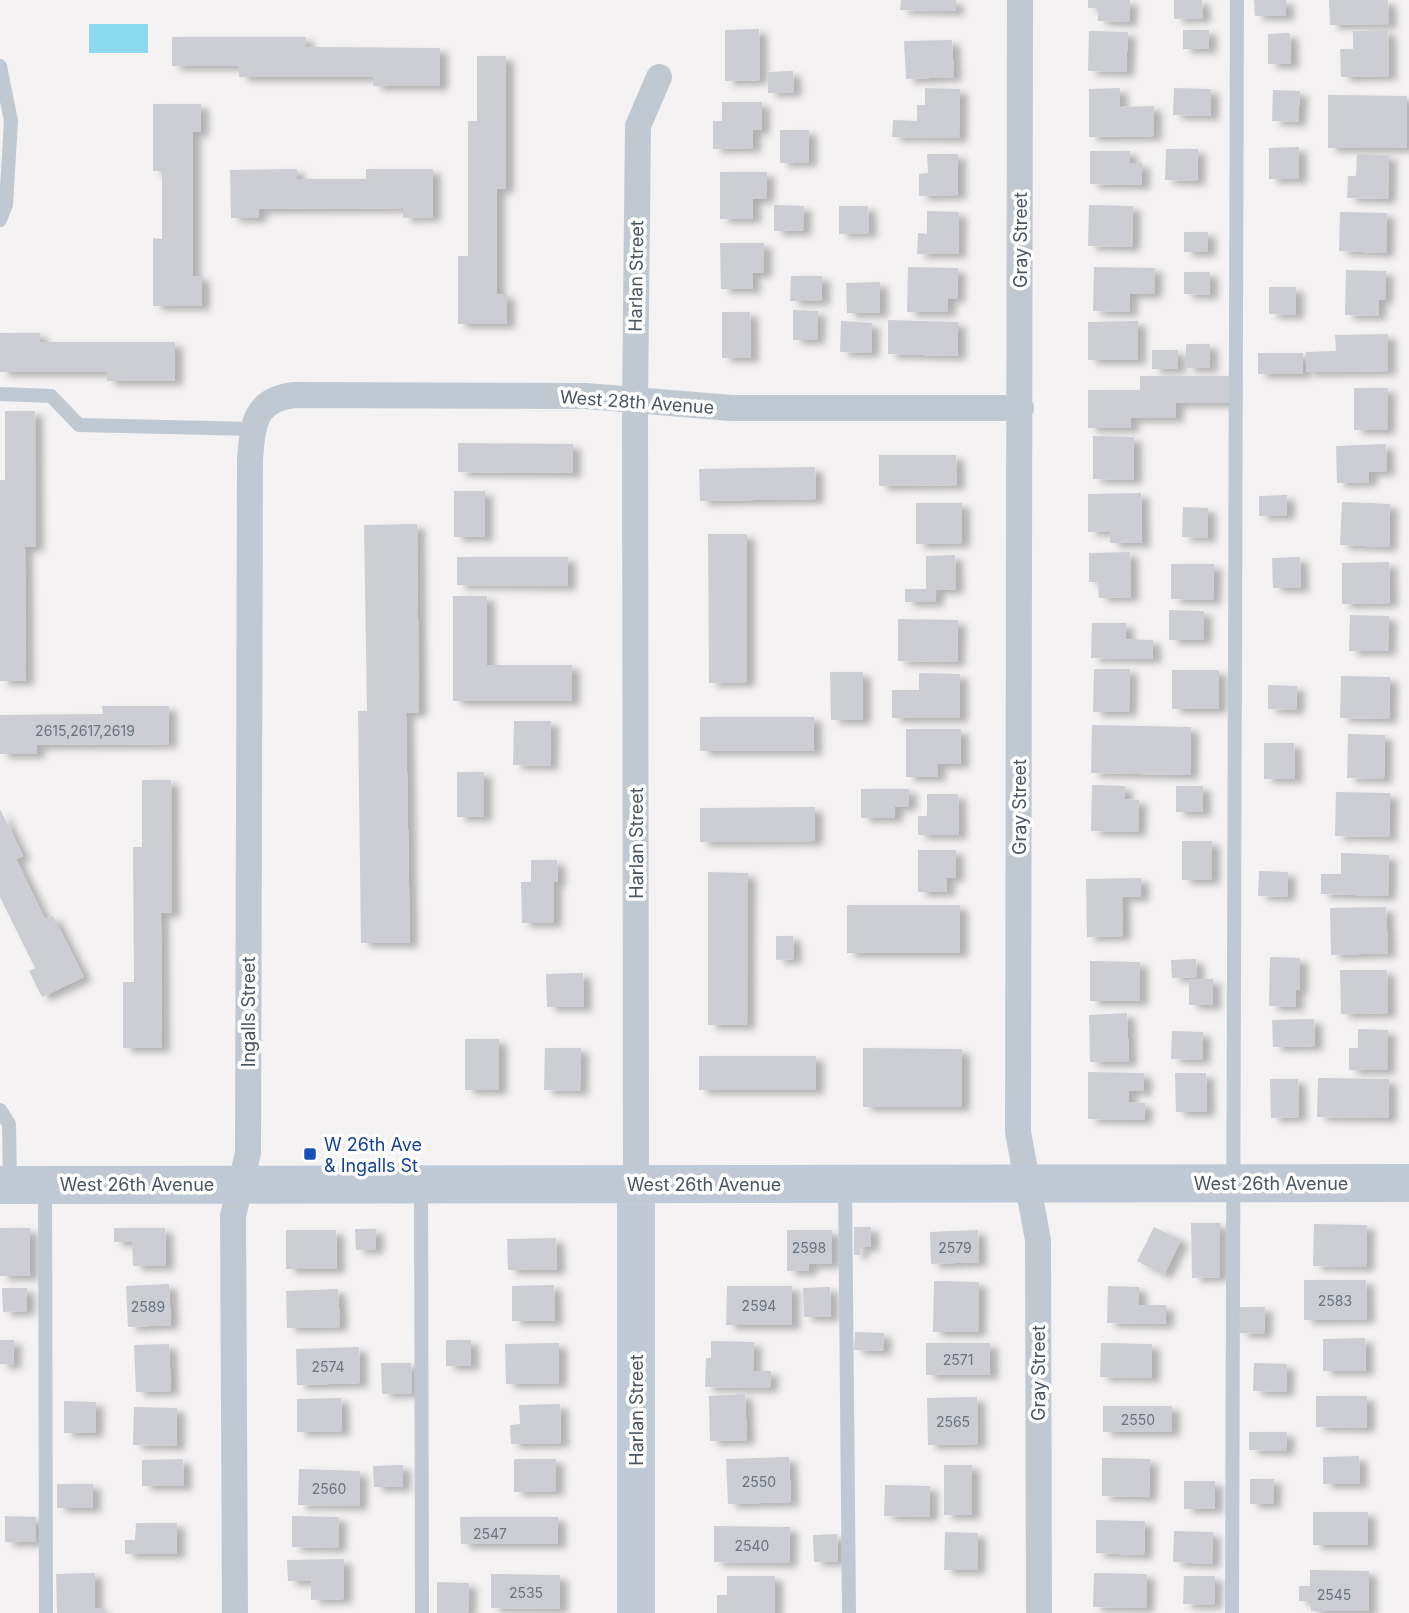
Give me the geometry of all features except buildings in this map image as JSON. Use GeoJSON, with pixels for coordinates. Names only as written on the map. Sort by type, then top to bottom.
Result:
{"type":"FeatureCollection","features":[{"type":"Feature","properties":{"kind":"street","name":"Gray Street"},"geometry":{"type":"LineString","coordinates":[[1020,0],[1018,1132],[1038,1240],[1039,1613]]}},
{"type":"Feature","properties":{"kind":"street","name":"Harlan Street"},"geometry":{"type":"LineString","coordinates":[[636,1613],[635,402],[638,126],[659,77]]}},
{"type":"Feature","properties":{"kind":"street","name":"West 28th Avenue"},"geometry":{"type":"LineString","coordinates":[[256,420],[277,397],[294,395],[586,396],[731,408],[1021,408]]}},
{"type":"Feature","properties":{"kind":"street","name":"Ingalls Street"},"geometry":{"type":"LineString","coordinates":[[235,1613],[233,1216],[248,1153],[250,459],[256,420]]}},
{"type":"Feature","properties":{"kind":"street","name":"West 26th Avenue"},"geometry":{"type":"LineString","coordinates":[[18,1185],[1409,1183]]}},
{"type":"Feature","properties":{"kind":"lane"},"geometry":{"type":"LineString","coordinates":[[1232,1613],[1237,0]]}},
{"type":"Feature","properties":{"kind":"lane"},"geometry":{"type":"LineString","coordinates":[[0,66],[11,121],[6,205],[0,220]]}},
{"type":"Feature","properties":{"kind":"lane"},"geometry":{"type":"LineString","coordinates":[[0,394],[51,396],[79,425],[256,420]]}},
{"type":"Feature","properties":{"kind":"lane"},"geometry":{"type":"LineString","coordinates":[[0,1110],[9,1124],[18,1185],[46,1613]]}},
{"type":"Feature","properties":{"kind":"lane"},"geometry":{"type":"LineString","coordinates":[[421,1184],[422,1613]]}},
{"type":"Feature","properties":{"kind":"lane"},"geometry":{"type":"LineString","coordinates":[[845,1184],[849,1613]]}},
{"type":"Feature","properties":{"kind":"water"},"geometry":{"type":"Polygon","coordinates":[[[89,24],[148,24],[148,53],[89,53],[89,24]]]}},
{"type":"Feature","properties":{"kind":"place","name":"W 26th Ave & Ingalls St"},"geometry":{"type":"Point","coordinates":[310,1154]}}]}
